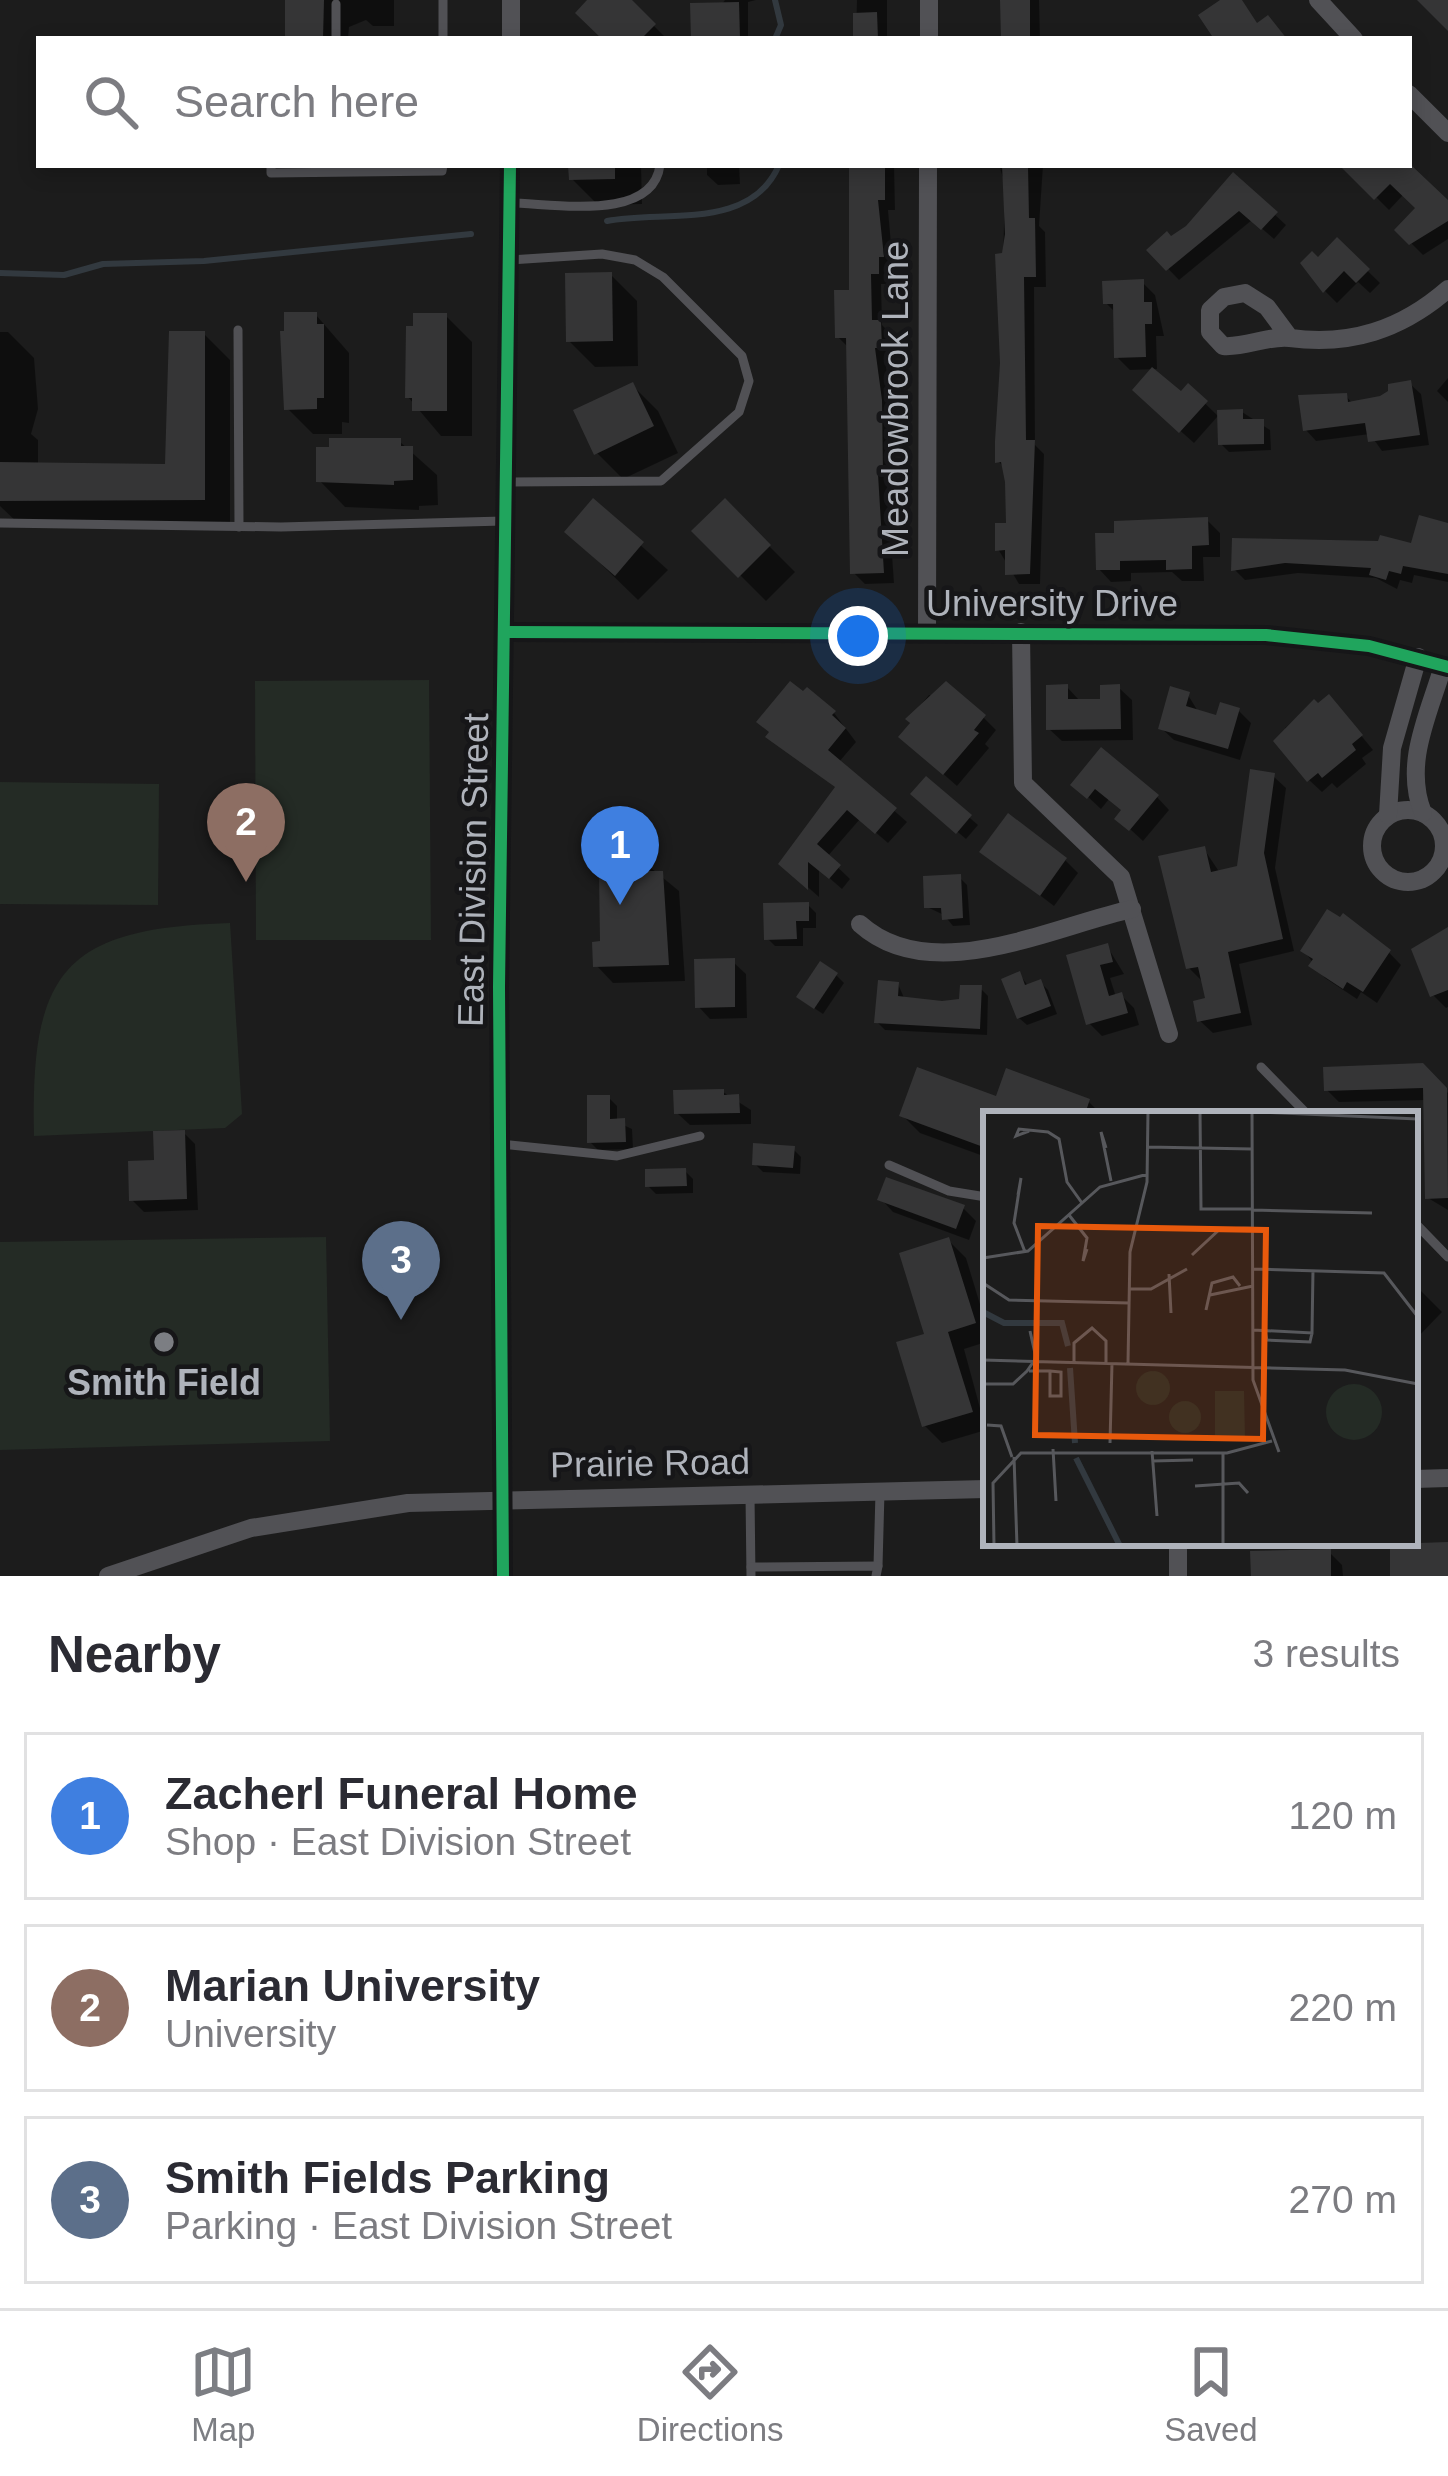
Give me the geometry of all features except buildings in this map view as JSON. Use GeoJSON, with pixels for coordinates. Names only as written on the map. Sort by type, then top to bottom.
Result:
{"type":"FeatureCollection","features":[{"type":"Feature","properties":{"kind":"street"},"geometry":{"type":"LineString","coordinates":[[511,0],[511,36]]}},
{"type":"Feature","properties":{"kind":"street"},"geometry":{"type":"LineString","coordinates":[[928,36],[929,0]]}},
{"type":"Feature","properties":{"kind":"street"},"geometry":{"type":"LineString","coordinates":[[1318,0],[1351,36]]}},
{"type":"Feature","properties":{"kind":"street"},"geometry":{"type":"LineString","coordinates":[[1412,97],[1448,133]]}},
{"type":"Feature","properties":{"kind":"street","name":"East Division Street"},"geometry":{"type":"LineString","coordinates":[[502,1576],[510,168]]}},
{"type":"Feature","properties":{"kind":"street","name":"Meadowbrook Lane"},"geometry":{"type":"LineString","coordinates":[[927,633],[928,168]]}},
{"type":"Feature","properties":{"kind":"street"},"geometry":{"type":"LineString","coordinates":[[1290,338],[1319,343],[1366,336],[1410,317],[1448,290]]}},
{"type":"Feature","properties":{"kind":"street","name":"University Drive"},"geometry":{"type":"LineString","coordinates":[[508,632],[1278,635],[1418,657],[1446,666]]}},
{"type":"Feature","properties":{"kind":"street"},"geometry":{"type":"LineString","coordinates":[[1021,632],[1024,783],[1109,861],[1121,878],[1169,1034]]}},
{"type":"Feature","properties":{"kind":"street"},"geometry":{"type":"LineString","coordinates":[[1418,657],[1392,748],[1388,815],[1372,837],[1376,864],[1397,881],[1411,883],[1435,871],[1444,846],[1442,832],[1423,813],[1413,778],[1446,666]]}},
{"type":"Feature","properties":{"kind":"street"},"geometry":{"type":"LineString","coordinates":[[1388,815],[1423,813]]}},
{"type":"Feature","properties":{"kind":"street"},"geometry":{"type":"LineString","coordinates":[[860,924],[899,949],[950,951],[1132,909]]}},
{"type":"Feature","properties":{"kind":"street"},"geometry":{"type":"LineString","coordinates":[[1418,1479],[1448,1478]]}},
{"type":"Feature","properties":{"kind":"street","name":"Prairie Road"},"geometry":{"type":"LineString","coordinates":[[108,1576],[277,1522],[376,1506],[506,1498],[983,1489]]}},
{"type":"Feature","properties":{"kind":"lane"},"geometry":{"type":"LineString","coordinates":[[443,0],[443,36]]}},
{"type":"Feature","properties":{"kind":"lane"},"geometry":{"type":"LineString","coordinates":[[336,4],[336,36]]}},
{"type":"Feature","properties":{"kind":"lane"},"geometry":{"type":"LineString","coordinates":[[271,168],[272,173],[442,172],[442,168]]}},
{"type":"Feature","properties":{"kind":"lane"},"geometry":{"type":"LineString","coordinates":[[510,203],[629,201],[651,188],[659,168]]}},
{"type":"Feature","properties":{"kind":"lane"},"geometry":{"type":"LineString","coordinates":[[509,482],[661,481],[739,412],[749,381],[734,345],[641,262],[602,254],[510,260]]}},
{"type":"Feature","properties":{"kind":"lane"},"geometry":{"type":"LineString","coordinates":[[238,331],[238,526]]}},
{"type":"Feature","properties":{"kind":"lane"},"geometry":{"type":"LineString","coordinates":[[0,523],[238,526],[509,521]]}},
{"type":"Feature","properties":{"kind":"lane"},"geometry":{"type":"LineString","coordinates":[[1261,1067],[1304,1111]]}},
{"type":"Feature","properties":{"kind":"lane"},"geometry":{"type":"LineString","coordinates":[[501,1144],[617,1156],[700,1136]]}},
{"type":"Feature","properties":{"kind":"lane"},"geometry":{"type":"LineString","coordinates":[[889,1165],[949,1190],[983,1196]]}},
{"type":"Feature","properties":{"kind":"lane"},"geometry":{"type":"LineString","coordinates":[[1418,1226],[1448,1257]]}},
{"type":"Feature","properties":{"kind":"lane"},"geometry":{"type":"LineString","coordinates":[[750,1495],[751,1572],[877,1571],[880,1492]]}},
{"type":"Feature","properties":{"kind":"shaded area"},"geometry":{"type":"Polygon","coordinates":[[[429,680],[431,940],[256,940],[255,681],[429,680]]]}},
{"type":"Feature","properties":{"kind":"shaded area"},"geometry":{"type":"Polygon","coordinates":[[[0,782],[159,784],[158,905],[0,904],[0,782]]]}},
{"type":"Feature","properties":{"kind":"shaded area"},"geometry":{"type":"Polygon","coordinates":[[[230,923],[242,1114],[225,1128],[34,1136],[39,1034],[50,998],[68,970],[94,949],[128,935],[230,923]]]}},
{"type":"Feature","properties":{"kind":"shaded area","name":"Smith Field"},"geometry":{"type":"Polygon","coordinates":[[[326,1237],[330,1441],[0,1450],[0,1242],[326,1237]]]}},
{"type":"Feature","properties":{"kind":"waterway"},"geometry":{"type":"LineString","coordinates":[[775,0],[781,25],[776,36]]}},
{"type":"Feature","properties":{"kind":"waterway"},"geometry":{"type":"LineString","coordinates":[[607,221],[727,209],[766,186],[777,168]]}},
{"type":"Feature","properties":{"kind":"waterway"},"geometry":{"type":"LineString","coordinates":[[0,273],[64,275],[103,264],[204,261],[471,234]]}},
{"type":"Feature","properties":{"kind":"cycle path"},"geometry":{"type":"LineString","coordinates":[[503,1576],[499,987],[510,168]]}},
{"type":"Feature","properties":{"kind":"cycle path"},"geometry":{"type":"LineString","coordinates":[[508,632],[1266,635],[1369,646],[1448,667]]}},
{"type":"Feature","properties":{"kind":"place","name":"Marian University"},"geometry":{"type":"Point","coordinates":[246,882]}},
{"type":"Feature","properties":{"kind":"place","name":"Zacherl Funeral Home"},"geometry":{"type":"Point","coordinates":[620,905]}},
{"type":"Feature","properties":{"kind":"place","name":"Smith Fields Parking"},"geometry":{"type":"Point","coordinates":[401,1320]}},
{"type":"Feature","properties":{"kind":"place","name":"Smith Field"},"geometry":{"type":"Point","coordinates":[164,1342]}}]}
